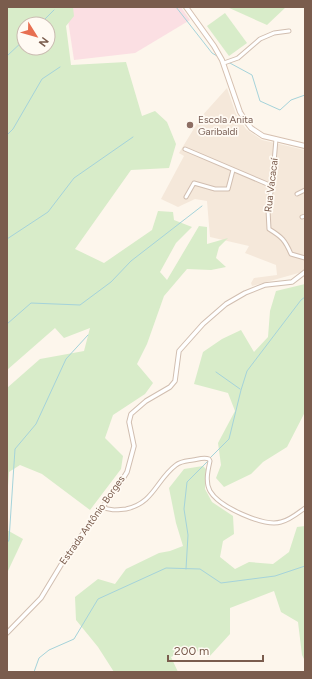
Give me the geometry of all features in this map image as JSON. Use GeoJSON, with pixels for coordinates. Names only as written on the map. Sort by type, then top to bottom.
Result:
{"type":"FeatureCollection","features":[{"type":"Feature","properties":{"kind":"main road"},"geometry":{"type":"LineString","coordinates":[[186,7],[220,55],[240,112],[245,120],[263,136],[305,146]]}},
{"type":"Feature","properties":{"kind":"street"},"geometry":{"type":"LineString","coordinates":[[223,61],[238,58],[260,40],[274,32],[289,32]]}},
{"type":"Feature","properties":{"kind":"street","name":"Rua Vacacaí"},"geometry":{"type":"LineString","coordinates":[[276,140],[272,186],[268,210],[269,229],[285,241],[291,254],[305,258]]}},
{"type":"Feature","properties":{"kind":"street"},"geometry":{"type":"LineString","coordinates":[[185,149],[272,186]]}},
{"type":"Feature","properties":{"kind":"street"},"geometry":{"type":"LineString","coordinates":[[186,197],[194,183],[215,189],[228,189],[233,170]]}},
{"type":"Feature","properties":{"kind":"street"},"geometry":{"type":"LineString","coordinates":[[297,194],[305,190]]}},
{"type":"Feature","properties":{"kind":"street","name":"Estrada Antônio Borges"},"geometry":{"type":"LineString","coordinates":[[7,633],[41,598],[66,555],[119,485],[127,472],[134,446],[129,422],[131,414],[146,401],[170,387],[174,381],[179,350],[203,324],[226,304],[244,293],[265,285],[292,282],[305,272]]}},
{"type":"Feature","properties":{"kind":"street"},"geometry":{"type":"LineString","coordinates":[[102,507],[113,511],[138,505],[147,500],[171,470],[182,461],[207,458],[210,461],[208,473],[210,490],[217,498],[235,512],[258,520],[276,523],[292,517],[305,508]]}},
{"type":"Feature","properties":{"kind":"shaded area"},"geometry":{"type":"Polygon","coordinates":[[[66,7],[181,7],[190,20],[135,53],[74,60],[66,7]]]}},
{"type":"Feature","properties":{"kind":"shaded area"},"geometry":{"type":"Polygon","coordinates":[[[227,88],[236,114],[246,129],[262,140],[305,150],[305,272],[252,286],[251,283],[254,278],[277,275],[276,265],[245,253],[249,246],[210,237],[207,201],[195,199],[178,207],[161,199],[184,156],[179,153],[201,117],[227,88]]]}},
{"type":"Feature","properties":{"kind":"green space"},"geometry":{"type":"Polygon","coordinates":[[[7,7],[73,7],[74,16],[66,26],[71,65],[126,62],[142,116],[155,111],[167,122],[176,144],[169,168],[131,170],[75,249],[104,263],[152,230],[158,211],[173,212],[174,220],[192,227],[176,243],[160,272],[167,280],[199,226],[207,227],[207,244],[228,238],[219,247],[216,258],[226,267],[211,270],[187,269],[164,296],[147,344],[137,364],[153,383],[145,394],[113,415],[105,438],[123,456],[121,469],[90,510],[42,474],[20,465],[9,472],[7,500],[7,388],[40,359],[84,351],[90,328],[64,338],[55,328],[7,370],[7,7]]]}},
{"type":"Feature","properties":{"kind":"green space"},"geometry":{"type":"Polygon","coordinates":[[[227,7],[286,7],[267,25],[227,7]]]}},
{"type":"Feature","properties":{"kind":"green space"},"geometry":{"type":"Polygon","coordinates":[[[225,13],[247,43],[229,56],[207,26],[225,13]]]}},
{"type":"Feature","properties":{"kind":"green space"},"geometry":{"type":"Polygon","coordinates":[[[305,284],[305,412],[287,447],[263,462],[251,474],[224,487],[216,478],[221,465],[218,443],[235,411],[228,393],[194,384],[203,352],[222,339],[241,330],[254,352],[268,337],[270,311],[276,291],[305,284]]]}},
{"type":"Feature","properties":{"kind":"green space"},"geometry":{"type":"Polygon","coordinates":[[[203,466],[206,469],[205,489],[212,502],[233,516],[234,534],[223,541],[220,557],[235,569],[249,562],[273,564],[289,552],[297,527],[305,526],[305,661],[302,655],[298,622],[281,612],[274,591],[230,608],[230,634],[209,657],[191,648],[171,657],[178,672],[114,672],[98,647],[76,620],[75,597],[98,579],[115,584],[126,569],[159,553],[183,546],[176,523],[169,488],[184,469],[203,466]]]}},
{"type":"Feature","properties":{"kind":"green space"},"geometry":{"type":"Polygon","coordinates":[[[7,530],[23,539],[7,573],[7,530]]]}},
{"type":"Feature","properties":{"kind":"waterway"},"geometry":{"type":"LineString","coordinates":[[176,7],[212,53],[217,56]]}},
{"type":"Feature","properties":{"kind":"waterway"},"geometry":{"type":"LineString","coordinates":[[48,16],[54,10]]}},
{"type":"Feature","properties":{"kind":"waterway"},"geometry":{"type":"LineString","coordinates":[[7,56],[16,48]]}},
{"type":"Feature","properties":{"kind":"waterway"},"geometry":{"type":"LineString","coordinates":[[228,62],[252,75],[260,101],[280,110],[291,100],[305,95]]}},
{"type":"Feature","properties":{"kind":"waterway"},"geometry":{"type":"LineString","coordinates":[[7,135],[13,129],[42,79],[60,67]]}},
{"type":"Feature","properties":{"kind":"waterway"},"geometry":{"type":"LineString","coordinates":[[7,239],[48,212],[74,178],[133,137]]}},
{"type":"Feature","properties":{"kind":"waterway"},"geometry":{"type":"LineString","coordinates":[[7,324],[31,303],[80,305],[111,282],[131,261],[202,206]]}},
{"type":"Feature","properties":{"kind":"waterway"},"geometry":{"type":"LineString","coordinates":[[210,458],[229,439],[247,371],[301,300],[305,297]]}},
{"type":"Feature","properties":{"kind":"waterway"},"geometry":{"type":"LineString","coordinates":[[7,543],[9,540],[15,449],[36,424],[66,359],[88,335]]}},
{"type":"Feature","properties":{"kind":"waterway"},"geometry":{"type":"LineString","coordinates":[[216,372],[240,389]]}},
{"type":"Feature","properties":{"kind":"waterway"},"geometry":{"type":"LineString","coordinates":[[186,569],[188,535],[184,509],[187,482],[208,461]]}},
{"type":"Feature","properties":{"kind":"waterway"},"geometry":{"type":"LineString","coordinates":[[34,672],[39,658],[49,650],[74,639],[98,599],[166,568],[200,569],[221,583],[275,576],[305,566]]}},
{"type":"Feature","properties":{"kind":"place","name":"Escola Anita Garibaldi"},"geometry":{"type":"Point","coordinates":[190,125]}}]}
